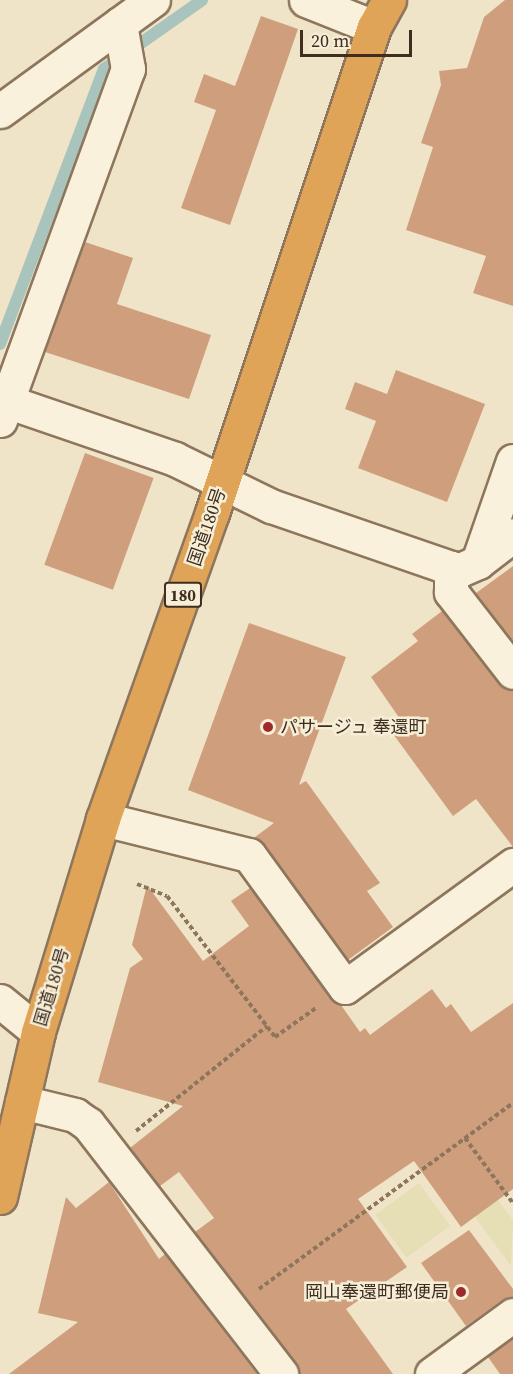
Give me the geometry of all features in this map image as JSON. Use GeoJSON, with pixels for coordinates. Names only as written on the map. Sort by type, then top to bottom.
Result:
{"type":"FeatureCollection","features":[{"type":"Feature","properties":{"kind":"highway","name":"国道180号"},"geometry":{"type":"LineString","coordinates":[[0,1197],[38,1032],[103,819],[222,482],[382,14]]}},
{"type":"Feature","properties":{"kind":"street"},"geometry":{"type":"LineString","coordinates":[[153,0],[124,44],[2,407],[175,459],[271,506],[464,565],[513,535]]}},
{"type":"Feature","properties":{"kind":"street"},"geometry":{"type":"LineString","coordinates":[[306,0],[382,14]]}},
{"type":"Feature","properties":{"kind":"street"},"geometry":{"type":"LineString","coordinates":[[0,111],[124,44]]}},
{"type":"Feature","properties":{"kind":"street"},"geometry":{"type":"LineString","coordinates":[[513,461],[451,592],[513,672]]}},
{"type":"Feature","properties":{"kind":"street"},"geometry":{"type":"LineString","coordinates":[[103,819],[249,855],[345,987],[513,865]]}},
{"type":"Feature","properties":{"kind":"street"},"geometry":{"type":"LineString","coordinates":[[0,1001],[38,1032]]}},
{"type":"Feature","properties":{"kind":"street"},"geometry":{"type":"LineString","coordinates":[[22,1102],[75,1115],[110,1152],[281,1374]]}},
{"type":"Feature","properties":{"kind":"street"},"geometry":{"type":"LineString","coordinates":[[432,1374],[513,1315]]}},
{"type":"Feature","properties":{"kind":"path"},"geometry":{"type":"LineString","coordinates":[[137,884],[167,896],[275,1037],[345,987]]}},
{"type":"Feature","properties":{"kind":"path"},"geometry":{"type":"LineString","coordinates":[[110,1152],[267,1026]]}},
{"type":"Feature","properties":{"kind":"path"},"geometry":{"type":"LineString","coordinates":[[232,1308],[513,1103]]}},
{"type":"Feature","properties":{"kind":"path"},"geometry":{"type":"LineString","coordinates":[[465,1138],[513,1203]]}},
{"type":"Feature","properties":{"kind":"shaded area"},"geometry":{"type":"Polygon","coordinates":[[[419,1183],[450,1226],[406,1258],[375,1215],[419,1183]]]}},
{"type":"Feature","properties":{"kind":"shaded area"},"geometry":{"type":"Polygon","coordinates":[[[495,1196],[513,1220],[511,1266],[472,1213],[495,1196]]]}},
{"type":"Feature","properties":{"kind":"building"},"geometry":{"type":"Polygon","coordinates":[[[505,0],[513,0],[513,306],[473,293],[486,256],[406,230],[433,147],[421,143],[441,85],[439,71],[467,68],[484,17],[505,0]]]}},
{"type":"Feature","properties":{"kind":"building"},"geometry":{"type":"Polygon","coordinates":[[[261,16],[298,29],[230,225],[181,208],[216,110],[194,102],[204,74],[235,86],[261,16]]]}},
{"type":"Feature","properties":{"kind":"building"},"geometry":{"type":"Polygon","coordinates":[[[85,242],[133,258],[117,304],[211,335],[189,399],[45,352],[85,242]]]}},
{"type":"Feature","properties":{"kind":"building"},"geometry":{"type":"Polygon","coordinates":[[[396,370],[485,404],[447,502],[358,468],[376,421],[345,409],[355,382],[387,394],[396,370]]]}},
{"type":"Feature","properties":{"kind":"building"},"geometry":{"type":"Polygon","coordinates":[[[85,453],[154,478],[113,590],[44,565],[85,453]]]}},
{"type":"Feature","properties":{"kind":"building"},"geometry":{"type":"Polygon","coordinates":[[[513,566],[513,641],[476,593],[513,566]]]}},
{"type":"Feature","properties":{"kind":"building"},"geometry":{"type":"Polygon","coordinates":[[[442,611],[498,683],[513,690],[513,847],[476,799],[453,816],[388,727],[400,719],[371,677],[418,641],[412,634],[442,611]]]}},
{"type":"Feature","properties":{"kind":"building"},"geometry":{"type":"Polygon","coordinates":[[[249,623],[346,657],[299,785],[306,781],[380,883],[367,891],[393,927],[348,960],[264,844],[255,837],[274,823],[188,790],[249,623]]]}},
{"type":"Feature","properties":{"kind":"building"},"geometry":{"type":"Polygon","coordinates":[[[147,885],[203,961],[249,926],[231,901],[250,888],[330,998],[341,1005],[360,1032],[365,1028],[370,1035],[432,989],[446,1008],[451,1004],[471,1032],[513,1003],[513,1189],[461,1227],[414,1161],[358,1199],[407,1267],[346,1309],[393,1374],[299,1374],[296,1363],[195,1232],[214,1218],[179,1172],[160,1186],[130,1148],[183,1106],[98,1082],[130,968],[143,959],[132,945],[147,885]]]}},
{"type":"Feature","properties":{"kind":"building"},"geometry":{"type":"Polygon","coordinates":[[[109,1182],[159,1259],[165,1254],[257,1374],[9,1374],[78,1322],[38,1313],[66,1197],[76,1208],[109,1182]]]}},
{"type":"Feature","properties":{"kind":"building"},"geometry":{"type":"Polygon","coordinates":[[[469,1230],[513,1289],[513,1297],[502,1300],[466,1326],[421,1263],[469,1230]]]}},
{"type":"Feature","properties":{"kind":"building"},"geometry":{"type":"Polygon","coordinates":[[[513,1338],[513,1374],[500,1374],[488,1357],[513,1338]]]}},
{"type":"Feature","properties":{"kind":"waterway"},"geometry":{"type":"LineString","coordinates":[[0,344],[104,69],[202,0]]}},
{"type":"Feature","properties":{"kind":"place","name":"パサージュ 奉還町"},"geometry":{"type":"Point","coordinates":[268,727]}},
{"type":"Feature","properties":{"kind":"place","name":"岡山奉還町郵便局"},"geometry":{"type":"Point","coordinates":[461,1292]}}]}
